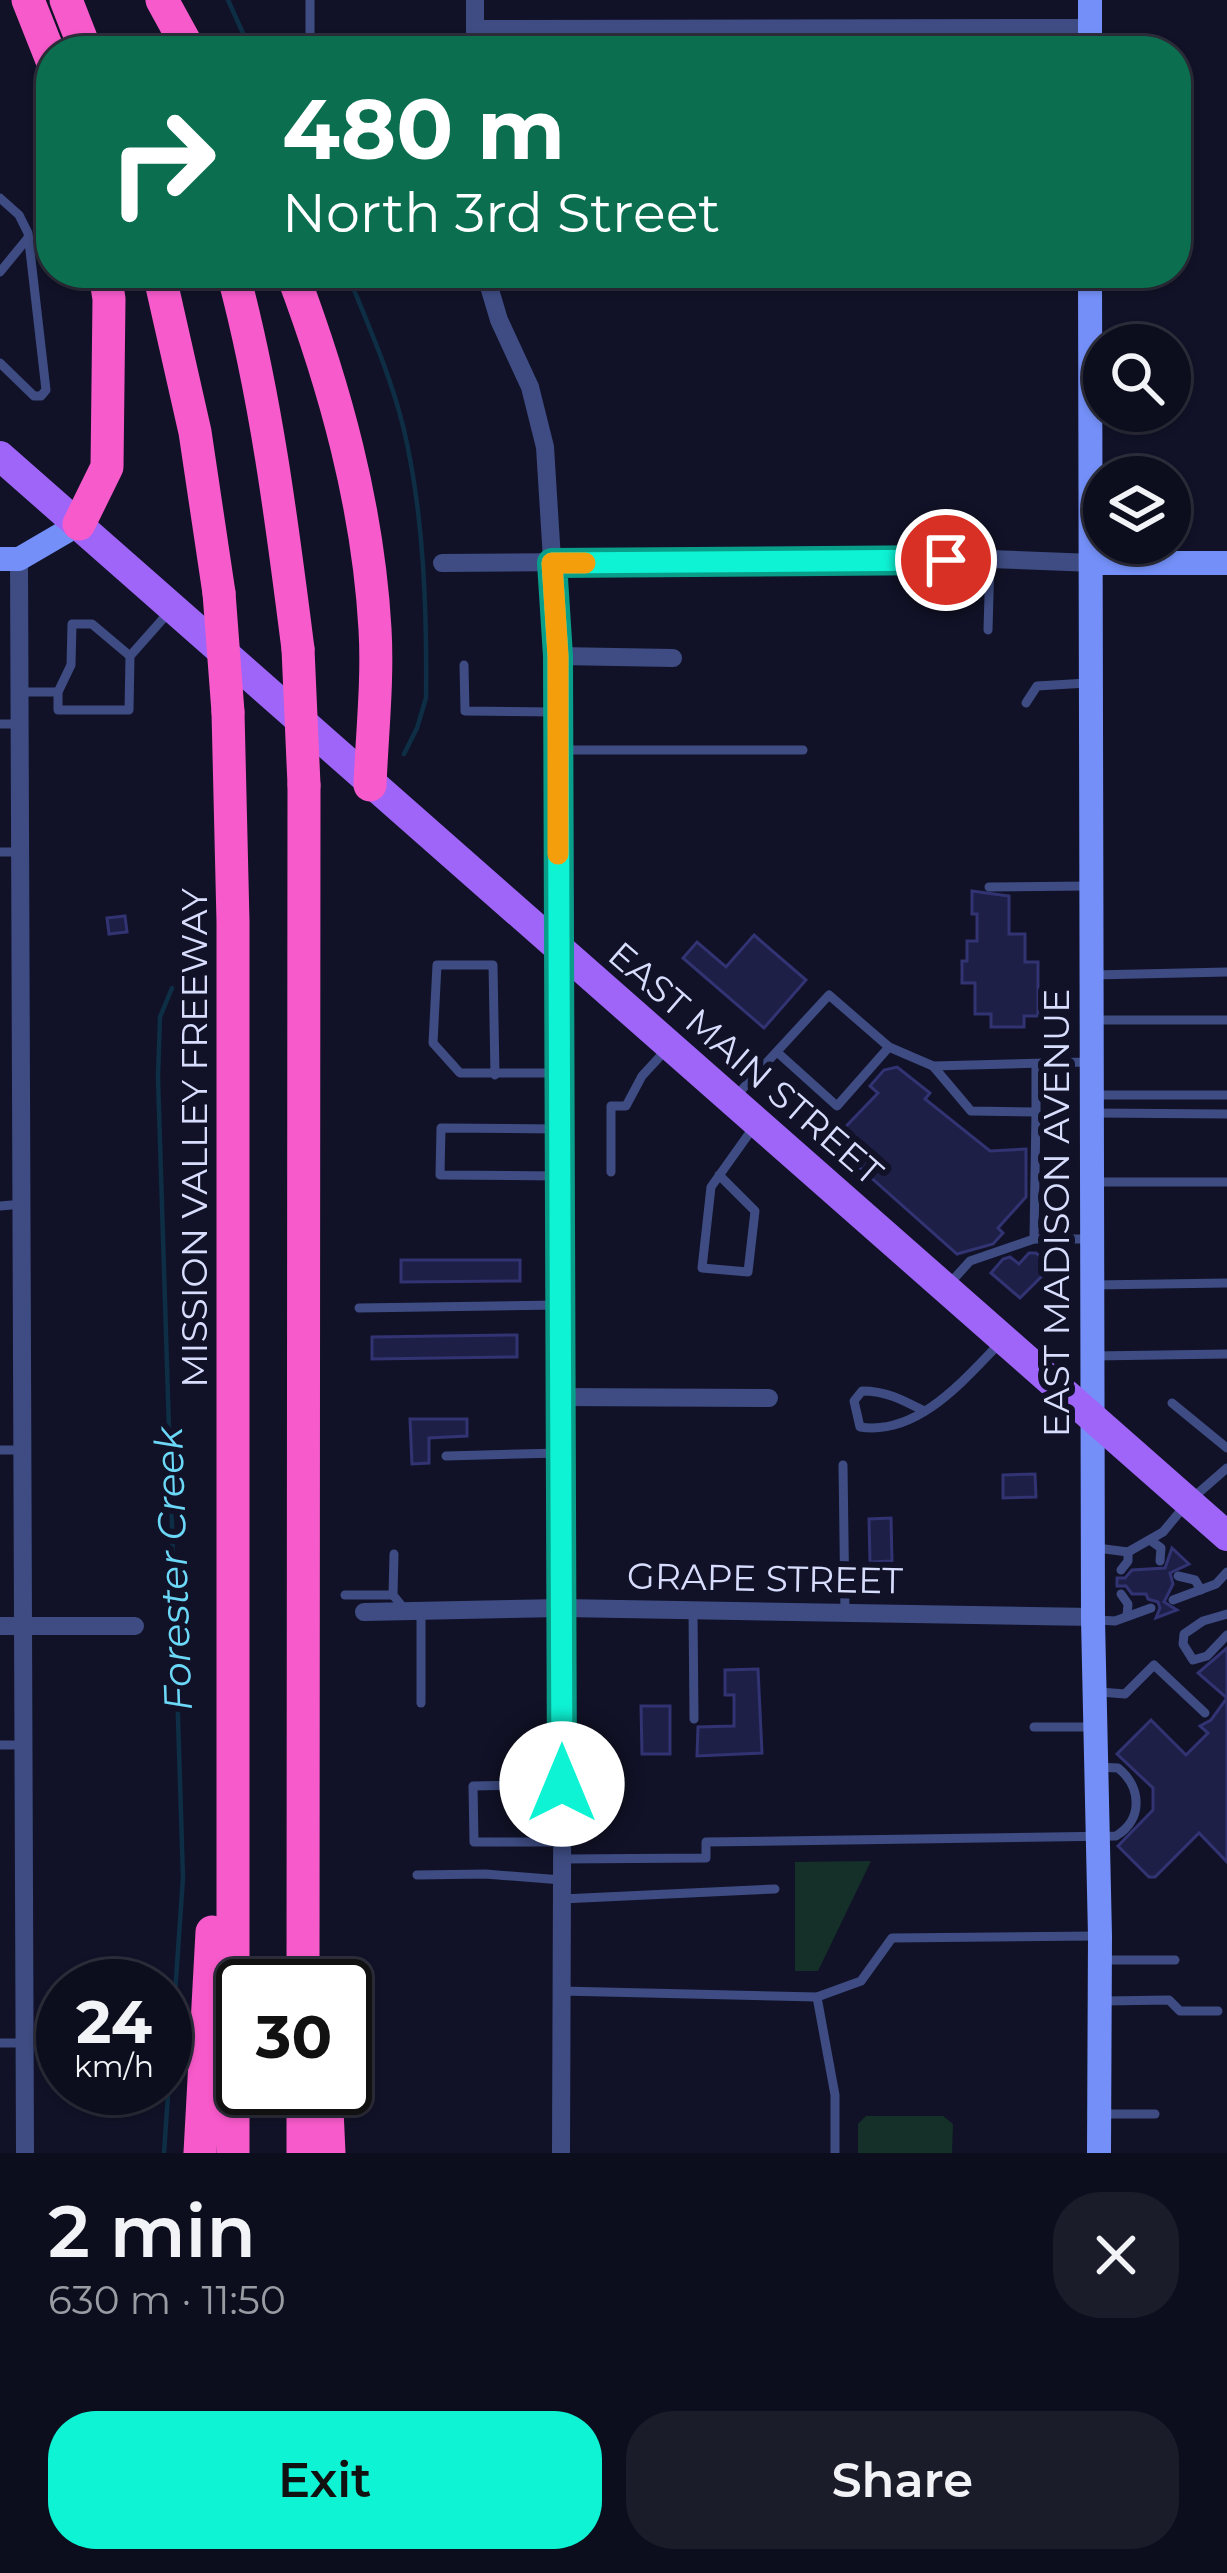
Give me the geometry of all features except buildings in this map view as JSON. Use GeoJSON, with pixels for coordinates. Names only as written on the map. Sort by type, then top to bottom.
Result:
{"type":"FeatureCollection","features":[{"type":"Feature","properties":{"kind":"highway"},"geometry":{"type":"LineString","coordinates":[[28,0],[42,36]]}},
{"type":"Feature","properties":{"kind":"highway"},"geometry":{"type":"LineString","coordinates":[[66,0],[80,36]]}},
{"type":"Feature","properties":{"kind":"highway"},"geometry":{"type":"LineString","coordinates":[[143,0],[157,36]]}},
{"type":"Feature","properties":{"kind":"highway"},"geometry":{"type":"LineString","coordinates":[[162,0],[182,36]]}},
{"type":"Feature","properties":{"kind":"highway"},"geometry":{"type":"LineString","coordinates":[[79,524],[107,467],[107,288]]}},
{"type":"Feature","properties":{"kind":"highway","name":"MISSION VALLEY FREEWAY"},"geometry":{"type":"LineString","coordinates":[[162,288],[195,432],[219,593],[228,712],[233,922],[233,2153]]}},
{"type":"Feature","properties":{"kind":"highway"},"geometry":{"type":"LineString","coordinates":[[237,288],[257,372],[280,507],[298,649],[304,785],[303,1959]]}},
{"type":"Feature","properties":{"kind":"highway"},"geometry":{"type":"LineString","coordinates":[[297,288],[333,389],[363,525],[376,633],[370,785]]}},
{"type":"Feature","properties":{"kind":"highway"},"geometry":{"type":"LineString","coordinates":[[303,1750],[319,1959]]}},
{"type":"Feature","properties":{"kind":"highway"},"geometry":{"type":"LineString","coordinates":[[200,2153],[216,1857],[232,1788]]}},
{"type":"Feature","properties":{"kind":"highway"},"geometry":{"type":"LineString","coordinates":[[303,2115],[303,2153]]}},
{"type":"Feature","properties":{"kind":"highway"},"geometry":{"type":"LineString","coordinates":[[327,2115],[329,2153]]}},
{"type":"Feature","properties":{"kind":"main road","name":"EAST MAIN STREET"},"geometry":{"type":"LineString","coordinates":[[0,456],[1227,1536]]}},
{"type":"Feature","properties":{"kind":"street"},"geometry":{"type":"LineString","coordinates":[[475,0],[475,36]]}},
{"type":"Feature","properties":{"kind":"street"},"geometry":{"type":"LineString","coordinates":[[1090,0],[1090,36]]}},
{"type":"Feature","properties":{"kind":"street"},"geometry":{"type":"LineString","coordinates":[[475,29],[906,36]]}},
{"type":"Feature","properties":{"kind":"street"},"geometry":{"type":"LineString","coordinates":[[489,288],[538,416],[550,478],[558,656],[561,2153]]}},
{"type":"Feature","properties":{"kind":"street","name":"EAST MADISON AVENUE"},"geometry":{"type":"LineString","coordinates":[[1090,288],[1092,456]]}},
{"type":"Feature","properties":{"kind":"street"},"geometry":{"type":"LineString","coordinates":[[25,2153],[21,852],[10,724],[20,692],[10,559],[79,524]]}},
{"type":"Feature","properties":{"kind":"street"},"geometry":{"type":"LineString","coordinates":[[442,562],[1083,563]]}},
{"type":"Feature","properties":{"kind":"street"},"geometry":{"type":"LineString","coordinates":[[1191,563],[1227,563]]}},
{"type":"Feature","properties":{"kind":"street","name":"EAST MADISON AVENUE"},"geometry":{"type":"LineString","coordinates":[[1093,564],[1092,1418],[1099,2153]]}},
{"type":"Feature","properties":{"kind":"street"},"geometry":{"type":"LineString","coordinates":[[558,656],[673,658]]}},
{"type":"Feature","properties":{"kind":"street"},"geometry":{"type":"LineString","coordinates":[[559,1397],[769,1398]]}},
{"type":"Feature","properties":{"kind":"street","name":"GRAPE STREET"},"geometry":{"type":"LineString","coordinates":[[364,1612],[563,1608],[1093,1618]]}},
{"type":"Feature","properties":{"kind":"street"},"geometry":{"type":"LineString","coordinates":[[0,1626],[135,1626]]}},
{"type":"Feature","properties":{"kind":"lane"},"geometry":{"type":"LineString","coordinates":[[310,0],[310,36]]}},
{"type":"Feature","properties":{"kind":"lane"},"geometry":{"type":"LineString","coordinates":[[0,198],[20,214],[28,238],[46,390],[34,396],[0,363]]}},
{"type":"Feature","properties":{"kind":"lane"},"geometry":{"type":"LineString","coordinates":[[0,272],[28,238]]}},
{"type":"Feature","properties":{"kind":"lane"},"geometry":{"type":"LineString","coordinates":[[988,630],[990,559]]}},
{"type":"Feature","properties":{"kind":"lane"},"geometry":{"type":"LineString","coordinates":[[130,656],[92,624],[72,624],[71,665],[58,692],[58,710],[129,710],[130,656],[173,607]]}},
{"type":"Feature","properties":{"kind":"lane"},"geometry":{"type":"LineString","coordinates":[[464,665],[464,712],[558,712]]}},
{"type":"Feature","properties":{"kind":"lane"},"geometry":{"type":"LineString","coordinates":[[1026,703],[1037,686],[1092,682]]}},
{"type":"Feature","properties":{"kind":"lane"},"geometry":{"type":"LineString","coordinates":[[20,692],[58,692]]}},
{"type":"Feature","properties":{"kind":"lane"},"geometry":{"type":"LineString","coordinates":[[559,750],[803,750]]}},
{"type":"Feature","properties":{"kind":"lane"},"geometry":{"type":"LineString","coordinates":[[0,852],[21,852]]}},
{"type":"Feature","properties":{"kind":"lane"},"geometry":{"type":"LineString","coordinates":[[988,887],[1093,886]]}},
{"type":"Feature","properties":{"kind":"lane"},"geometry":{"type":"LineString","coordinates":[[495,1075],[493,965],[437,964],[433,1043],[460,1073],[495,1075],[558,1073]]}},
{"type":"Feature","properties":{"kind":"lane"},"geometry":{"type":"LineString","coordinates":[[1093,974],[1227,973]]}},
{"type":"Feature","properties":{"kind":"lane"},"geometry":{"type":"LineString","coordinates":[[731,1101],[829,995],[889,1047],[933,1066],[1093,1062]]}},
{"type":"Feature","properties":{"kind":"lane"},"geometry":{"type":"LineString","coordinates":[[1093,1021],[1227,1020]]}},
{"type":"Feature","properties":{"kind":"lane"},"geometry":{"type":"LineString","coordinates":[[611,1172],[611,1106],[626,1106],[642,1076],[669,1047]]}},
{"type":"Feature","properties":{"kind":"lane"},"geometry":{"type":"LineString","coordinates":[[777,1052],[837,1106],[889,1047]]}},
{"type":"Feature","properties":{"kind":"lane"},"geometry":{"type":"LineString","coordinates":[[1034,1239],[1036,1064]]}},
{"type":"Feature","properties":{"kind":"lane"},"geometry":{"type":"LineString","coordinates":[[933,1066],[970,1111],[1036,1112]]}},
{"type":"Feature","properties":{"kind":"lane"},"geometry":{"type":"LineString","coordinates":[[1093,1104],[1227,1095]]}},
{"type":"Feature","properties":{"kind":"lane"},"geometry":{"type":"LineString","coordinates":[[1093,1104],[1227,1114]]}},
{"type":"Feature","properties":{"kind":"lane"},"geometry":{"type":"LineString","coordinates":[[719,1175],[754,1210],[748,1272],[702,1268],[711,1187],[719,1175],[756,1123]]}},
{"type":"Feature","properties":{"kind":"lane"},"geometry":{"type":"LineString","coordinates":[[558,1129],[442,1128],[440,1175],[558,1176]]}},
{"type":"Feature","properties":{"kind":"lane"},"geometry":{"type":"LineString","coordinates":[[1093,1182],[1227,1182]]}},
{"type":"Feature","properties":{"kind":"lane"},"geometry":{"type":"LineString","coordinates":[[0,1206],[22,1204]]}},
{"type":"Feature","properties":{"kind":"lane"},"geometry":{"type":"LineString","coordinates":[[945,1289],[970,1261],[1034,1239],[1093,1240]]}},
{"type":"Feature","properties":{"kind":"lane"},"geometry":{"type":"LineString","coordinates":[[1093,1285],[1227,1283]]}},
{"type":"Feature","properties":{"kind":"lane"},"geometry":{"type":"LineString","coordinates":[[358,1308],[559,1305]]}},
{"type":"Feature","properties":{"kind":"lane"},"geometry":{"type":"LineString","coordinates":[[924,1411],[897,1395],[876,1391],[862,1391],[854,1401],[860,1427],[874,1430],[924,1411],[962,1382],[1003,1340]]}},
{"type":"Feature","properties":{"kind":"lane"},"geometry":{"type":"LineString","coordinates":[[1093,1356],[1227,1354]]}},
{"type":"Feature","properties":{"kind":"lane"},"geometry":{"type":"LineString","coordinates":[[1172,1403],[1227,1448]]}},
{"type":"Feature","properties":{"kind":"lane"},"geometry":{"type":"LineString","coordinates":[[0,1450],[24,1450]]}},
{"type":"Feature","properties":{"kind":"lane"},"geometry":{"type":"LineString","coordinates":[[446,1456],[560,1454]]}},
{"type":"Feature","properties":{"kind":"lane"},"geometry":{"type":"LineString","coordinates":[[843,1465],[845,1612]]}},
{"type":"Feature","properties":{"kind":"lane"},"geometry":{"type":"LineString","coordinates":[[1093,1548],[1128,1563],[1227,1468]]}},
{"type":"Feature","properties":{"kind":"lane"},"geometry":{"type":"LineString","coordinates":[[1150,1540],[1165,1549],[1160,1561]]}},
{"type":"Feature","properties":{"kind":"lane"},"geometry":{"type":"LineString","coordinates":[[393,1595],[394,1553]]}},
{"type":"Feature","properties":{"kind":"lane"},"geometry":{"type":"LineString","coordinates":[[1187,1566],[1198,1585]]}},
{"type":"Feature","properties":{"kind":"lane"},"geometry":{"type":"LineString","coordinates":[[1178,1576],[1198,1585],[1216,1584],[1227,1572]]}},
{"type":"Feature","properties":{"kind":"lane"},"geometry":{"type":"LineString","coordinates":[[1173,1600],[1198,1585]]}},
{"type":"Feature","properties":{"kind":"lane"},"geometry":{"type":"LineString","coordinates":[[345,1595],[393,1595],[414,1611],[421,1703]]}},
{"type":"Feature","properties":{"kind":"lane"},"geometry":{"type":"LineString","coordinates":[[1093,1618],[1127,1602],[1151,1608]]}},
{"type":"Feature","properties":{"kind":"lane"},"geometry":{"type":"LineString","coordinates":[[693,1610],[694,1719]]}},
{"type":"Feature","properties":{"kind":"lane"},"geometry":{"type":"LineString","coordinates":[[1203,1622],[1227,1623],[1201,1659],[1192,1660],[1183,1644],[1184,1634],[1203,1622]]}},
{"type":"Feature","properties":{"kind":"lane"},"geometry":{"type":"LineString","coordinates":[[1094,1692],[1125,1694],[1154,1665],[1205,1713]]}},
{"type":"Feature","properties":{"kind":"lane"},"geometry":{"type":"LineString","coordinates":[[1034,1727],[1095,1727]]}},
{"type":"Feature","properties":{"kind":"lane"},"geometry":{"type":"LineString","coordinates":[[0,1744],[25,1744]]}},
{"type":"Feature","properties":{"kind":"lane"},"geometry":{"type":"LineString","coordinates":[[562,1784],[473,1786],[474,1842],[706,1858],[706,1842],[1097,1837],[1124,1832],[1138,1802],[1126,1774],[1118,1768],[1096,1766]]}},
{"type":"Feature","properties":{"kind":"lane"},"geometry":{"type":"LineString","coordinates":[[417,1875],[485,1874],[562,1890],[775,1889]]}},
{"type":"Feature","properties":{"kind":"lane"},"geometry":{"type":"LineString","coordinates":[[561,1991],[817,1997],[861,1981],[892,1938],[1100,1948],[1174,1960]]}},
{"type":"Feature","properties":{"kind":"lane"},"geometry":{"type":"LineString","coordinates":[[817,1997],[835,2095],[835,2153]]}},
{"type":"Feature","properties":{"kind":"lane"},"geometry":{"type":"LineString","coordinates":[[1100,2001],[1169,2000],[1180,2011],[1218,2011]]}},
{"type":"Feature","properties":{"kind":"lane"},"geometry":{"type":"LineString","coordinates":[[0,2043],[25,2043]]}},
{"type":"Feature","properties":{"kind":"lane"},"geometry":{"type":"LineString","coordinates":[[1099,2114],[1155,2114]]}},
{"type":"Feature","properties":{"kind":"green space"},"geometry":{"type":"Polygon","coordinates":[[[871,1861],[818,1971],[795,1971],[795,1862],[871,1861]]]}},
{"type":"Feature","properties":{"kind":"green space"},"geometry":{"type":"Polygon","coordinates":[[[866,2116],[943,2116],[953,2124],[952,2153],[858,2153],[858,2124],[866,2116]]]}},
{"type":"Feature","properties":{"kind":"waterway","name":"Forester Creek"},"geometry":{"type":"LineString","coordinates":[[228,0],[244,36]]}},
{"type":"Feature","properties":{"kind":"waterway","name":"Forester Creek"},"geometry":{"type":"LineString","coordinates":[[353,288],[399,410],[420,529],[426,698],[404,754]]}},
{"type":"Feature","properties":{"kind":"waterway","name":"Forester Creek"},"geometry":{"type":"LineString","coordinates":[[164,2153],[183,1878],[158,1078],[160,1017],[172,988]]}},
{"type":"Feature","properties":{"kind":"slow traffic"},"geometry":{"type":"LineString","coordinates":[[558,854],[558,656],[552,563],[585,563]]}},
{"type":"Feature","properties":{"kind":"route"},"geometry":{"type":"LineString","coordinates":[[562,1784],[558,656],[552,563],[946,560]]}}]}
